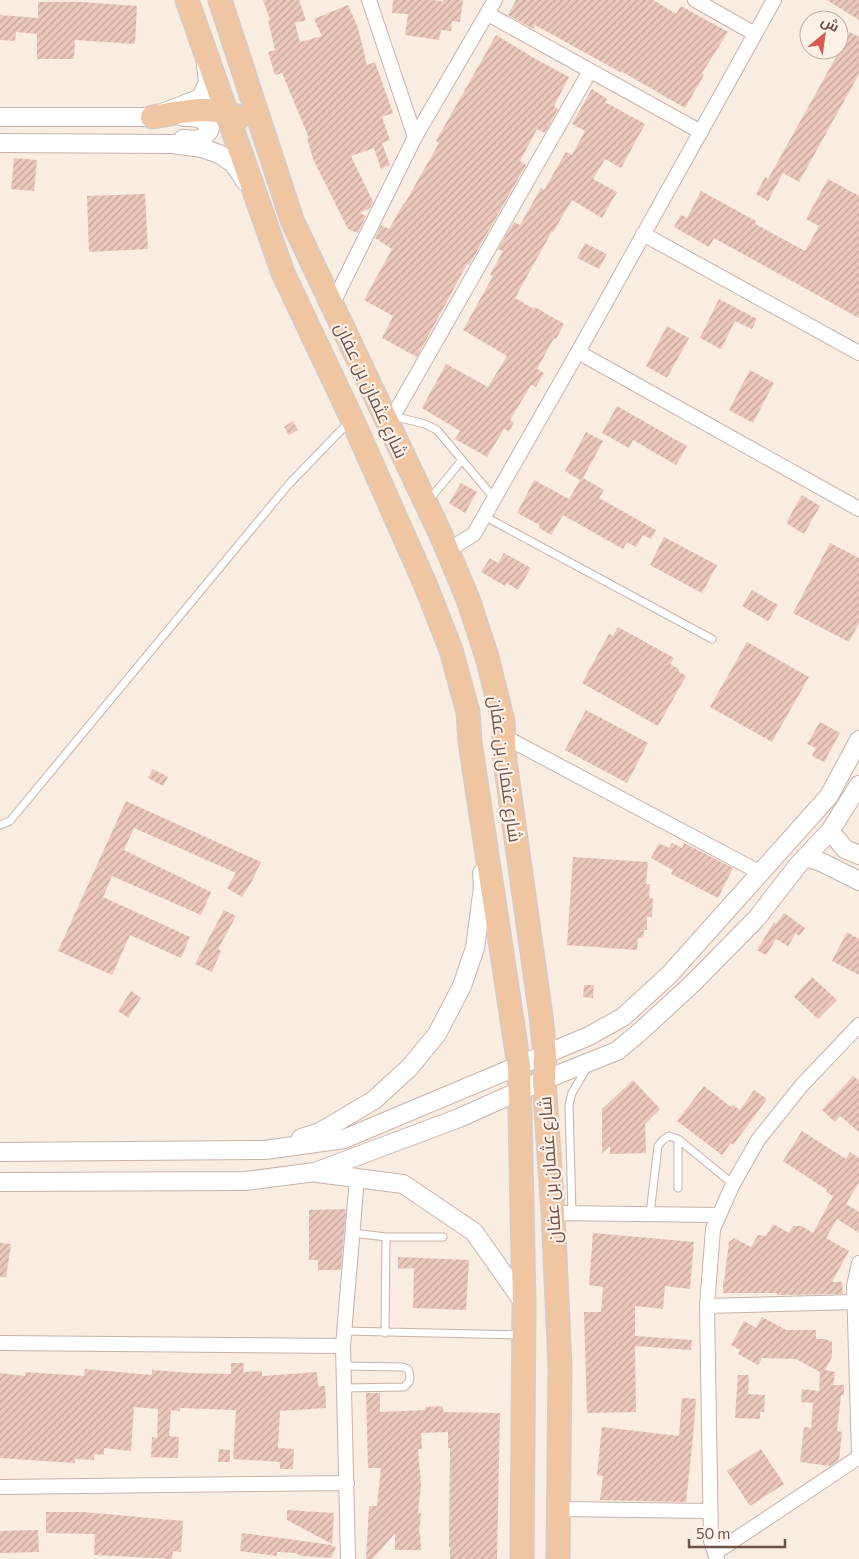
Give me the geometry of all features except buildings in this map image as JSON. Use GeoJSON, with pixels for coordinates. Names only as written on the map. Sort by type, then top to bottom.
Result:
{"type":"FeatureCollection","features":[{"type":"Feature","properties":{"kind":"main road","name":"شارع عثمان بن عفان"},"geometry":{"type":"LineString","coordinates":[[187,0],[283,273],[352,419],[436,610],[451,650],[468,712],[470,742],[519,1066],[524,1303],[522,1559]]}},
{"type":"Feature","properties":{"kind":"main road","name":"شارع عثمان بن عفان"},"geometry":{"type":"LineString","coordinates":[[220,0],[292,220],[390,421],[468,599],[487,657],[503,721],[505,761],[541,1016],[545,1055],[544,1080],[562,1213],[558,1559]]}},
{"type":"Feature","properties":{"kind":"main road"},"geometry":{"type":"LineString","coordinates":[[152,117],[203,109],[226,112],[241,118],[260,134],[270,151]]}},
{"type":"Feature","properties":{"kind":"main road"},"geometry":{"type":"LineString","coordinates":[[436,610],[463,652],[484,738],[491,744],[504,741]]}},
{"type":"Feature","properties":{"kind":"street"},"geometry":{"type":"LineString","coordinates":[[369,0],[416,137]]}},
{"type":"Feature","properties":{"kind":"street"},"geometry":{"type":"LineString","coordinates":[[332,305],[416,137],[495,0]]}},
{"type":"Feature","properties":{"kind":"street"},"geometry":{"type":"LineString","coordinates":[[696,0],[755,34]]}},
{"type":"Feature","properties":{"kind":"street"},"geometry":{"type":"LineString","coordinates":[[447,551],[474,534],[578,352],[774,0]]}},
{"type":"Feature","properties":{"kind":"street"},"geometry":{"type":"LineString","coordinates":[[488,14],[700,132]]}},
{"type":"Feature","properties":{"kind":"street"},"geometry":{"type":"LineString","coordinates":[[152,117],[201,98],[208,82],[202,40]]}},
{"type":"Feature","properties":{"kind":"street"},"geometry":{"type":"LineString","coordinates":[[390,421],[590,71]]}},
{"type":"Feature","properties":{"kind":"street"},"geometry":{"type":"LineString","coordinates":[[0,117],[197,117],[206,122],[210,129],[206,136],[199,140],[175,138],[133,144]]}},
{"type":"Feature","properties":{"kind":"street"},"geometry":{"type":"LineString","coordinates":[[0,143],[173,144],[202,148],[219,154],[234,164],[256,198]]}},
{"type":"Feature","properties":{"kind":"street"},"geometry":{"type":"LineString","coordinates":[[644,234],[859,353]]}},
{"type":"Feature","properties":{"kind":"street"},"geometry":{"type":"LineString","coordinates":[[578,352],[859,509]]}},
{"type":"Feature","properties":{"kind":"street"},"geometry":{"type":"LineString","coordinates":[[0,1152],[265,1150],[344,1139],[589,1036],[623,1017],[669,974],[829,796],[859,740]]}},
{"type":"Feature","properties":{"kind":"street"},"geometry":{"type":"LineString","coordinates":[[504,741],[760,872]]}},
{"type":"Feature","properties":{"kind":"street"},"geometry":{"type":"LineString","coordinates":[[0,1182],[246,1181],[315,1172],[459,1118],[544,1080],[617,1051],[692,984],[757,918],[805,857],[830,832],[859,785]]}},
{"type":"Feature","properties":{"kind":"street"},"geometry":{"type":"LineString","coordinates":[[265,1150],[320,1132],[374,1100],[409,1068],[437,1034],[462,986],[475,948],[483,887],[479,795]]}},
{"type":"Feature","properties":{"kind":"street"},"geometry":{"type":"LineString","coordinates":[[830,832],[845,849],[859,855]]}},
{"type":"Feature","properties":{"kind":"street"},"geometry":{"type":"LineString","coordinates":[[805,857],[821,862],[859,881]]}},
{"type":"Feature","properties":{"kind":"street"},"geometry":{"type":"LineString","coordinates":[[857,1029],[802,1085],[758,1140],[733,1184],[714,1229],[707,1306],[711,1541],[716,1556],[859,1457]]}},
{"type":"Feature","properties":{"kind":"street"},"geometry":{"type":"LineString","coordinates":[[315,1172],[403,1184],[474,1232],[524,1303]]}},
{"type":"Feature","properties":{"kind":"street"},"geometry":{"type":"LineString","coordinates":[[348,1559],[344,1332],[357,1178]]}},
{"type":"Feature","properties":{"kind":"street"},"geometry":{"type":"LineString","coordinates":[[562,1213],[720,1216]]}},
{"type":"Feature","properties":{"kind":"street"},"geometry":{"type":"LineString","coordinates":[[859,1263],[854,1286],[859,1452]]}},
{"type":"Feature","properties":{"kind":"street"},"geometry":{"type":"LineString","coordinates":[[707,1306],[855,1302]]}},
{"type":"Feature","properties":{"kind":"street"},"geometry":{"type":"LineString","coordinates":[[0,1343],[344,1346]]}},
{"type":"Feature","properties":{"kind":"street"},"geometry":{"type":"LineString","coordinates":[[0,1487],[347,1483]]}},
{"type":"Feature","properties":{"kind":"street"},"geometry":{"type":"LineString","coordinates":[[559,1508],[710,1511]]}},
{"type":"Feature","properties":{"kind":"lane"},"geometry":{"type":"LineString","coordinates":[[0,826],[10,821],[289,484],[352,419]]}},
{"type":"Feature","properties":{"kind":"lane"},"geometry":{"type":"LineString","coordinates":[[390,421],[431,426],[437,430],[494,498]]}},
{"type":"Feature","properties":{"kind":"lane"},"geometry":{"type":"LineString","coordinates":[[426,504],[462,460]]}},
{"type":"Feature","properties":{"kind":"lane"},"geometry":{"type":"LineString","coordinates":[[484,516],[712,639]]}},
{"type":"Feature","properties":{"kind":"lane"},"geometry":{"type":"LineString","coordinates":[[562,1213],[569,1105],[572,1093],[591,1062]]}},
{"type":"Feature","properties":{"kind":"lane"},"geometry":{"type":"LineString","coordinates":[[650,1214],[658,1146],[669,1136],[678,1138],[733,1184]]}},
{"type":"Feature","properties":{"kind":"lane"},"geometry":{"type":"LineString","coordinates":[[678,1138],[678,1188]]}},
{"type":"Feature","properties":{"kind":"lane"},"geometry":{"type":"LineString","coordinates":[[353,1232],[386,1237],[443,1237]]}},
{"type":"Feature","properties":{"kind":"lane"},"geometry":{"type":"LineString","coordinates":[[385,1333],[386,1237]]}},
{"type":"Feature","properties":{"kind":"lane"},"geometry":{"type":"LineString","coordinates":[[344,1332],[524,1335]]}},
{"type":"Feature","properties":{"kind":"lane"},"geometry":{"type":"LineString","coordinates":[[344,1366],[402,1367],[408,1369],[411,1376],[409,1383],[404,1387],[344,1388]]}}]}
